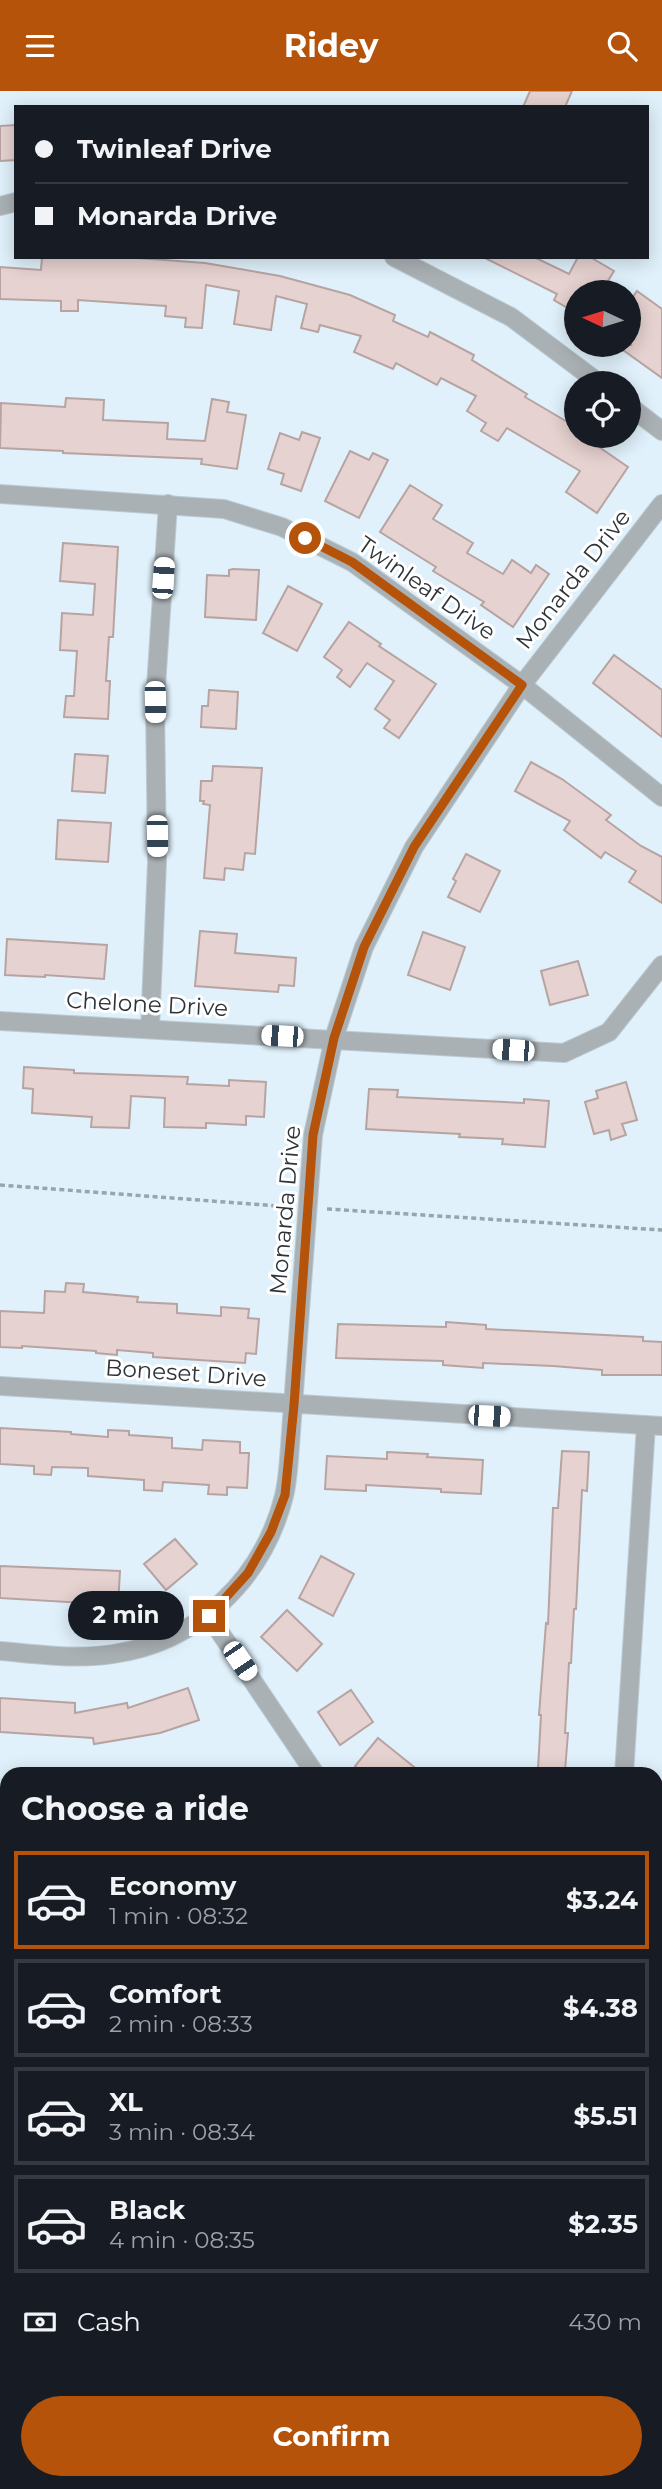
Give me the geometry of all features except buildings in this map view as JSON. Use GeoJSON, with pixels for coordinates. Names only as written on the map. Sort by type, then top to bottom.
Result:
{"type":"FeatureCollection","features":[{"type":"Feature","properties":{"kind":"street"},"geometry":{"type":"LineString","coordinates":[[398,259],[511,317],[583,371]]}},
{"type":"Feature","properties":{"kind":"street"},"geometry":{"type":"LineString","coordinates":[[641,415],[662,431]]}},
{"type":"Feature","properties":{"kind":"street","name":"Twinleaf Drive"},"geometry":{"type":"LineString","coordinates":[[0,494],[224,509],[282,527],[352,562],[522,685],[662,797]]}},
{"type":"Feature","properties":{"kind":"street"},"geometry":{"type":"LineString","coordinates":[[150,1029],[157,862],[155,702],[168,504]]}},
{"type":"Feature","properties":{"kind":"street","name":"Monarda Drive"},"geometry":{"type":"LineString","coordinates":[[0,1651],[83,1657],[137,1650],[180,1634],[209,1616],[248,1573],[277,1519],[285,1495],[313,1135],[334,1038],[364,947],[414,847],[522,685],[662,504]]}},
{"type":"Feature","properties":{"kind":"street","name":"Chelone Drive"},"geometry":{"type":"LineString","coordinates":[[0,1021],[564,1053],[609,1033],[662,965]]}},
{"type":"Feature","properties":{"kind":"street","name":"Boneset Drive"},"geometry":{"type":"LineString","coordinates":[[0,1386],[654,1426]]}},
{"type":"Feature","properties":{"kind":"street"},"geometry":{"type":"LineString","coordinates":[[625,1767],[654,1426]]}},
{"type":"Feature","properties":{"kind":"street"},"geometry":{"type":"LineString","coordinates":[[209,1616],[311,1767]]}},
{"type":"Feature","properties":{"kind":"path"},"geometry":{"type":"LineString","coordinates":[[0,1185],[662,1230]]}},
{"type":"Feature","properties":{"kind":"route"},"geometry":{"type":"LineString","coordinates":[[209,1616],[248,1573],[271,1532],[285,1495],[313,1135],[334,1038],[364,947],[414,847],[522,685],[352,562],[305,538]]}}]}
